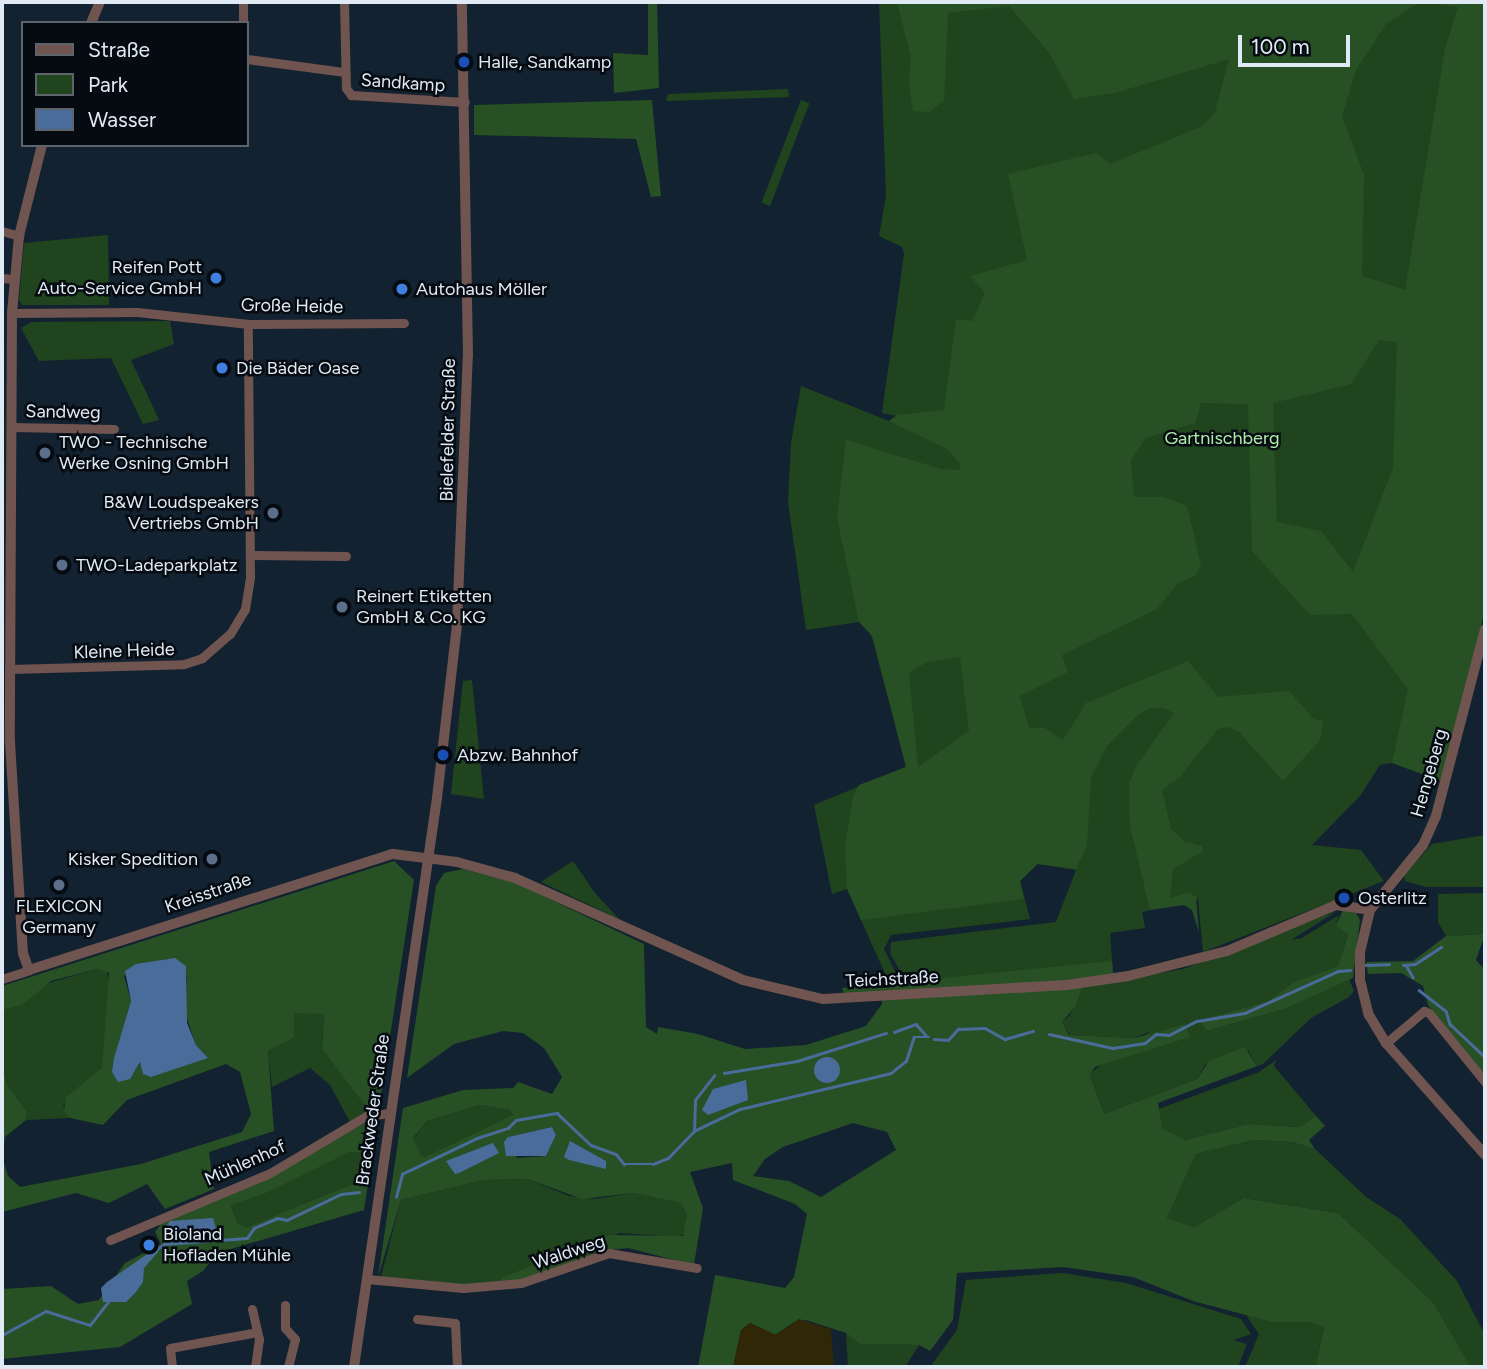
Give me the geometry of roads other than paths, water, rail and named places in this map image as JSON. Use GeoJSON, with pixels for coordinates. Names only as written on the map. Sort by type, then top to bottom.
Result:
{"type":"FeatureCollection","features":[{"type":"Feature","properties":{"kind":"street"},"geometry":{"type":"LineString","coordinates":[[92,21],[100,2]]}},
{"type":"Feature","properties":{"kind":"street"},"geometry":{"type":"LineString","coordinates":[[243,2],[243,21]]}},
{"type":"Feature","properties":{"kind":"street","name":"Sandkamp"},"geometry":{"type":"LineString","coordinates":[[344,2],[345,88],[358,98],[465,103]]}},
{"type":"Feature","properties":{"kind":"street","name":"Bielefelder Straße"},"geometry":{"type":"LineString","coordinates":[[428,858],[453,669],[464,509],[468,356],[462,2]]}},
{"type":"Feature","properties":{"kind":"street"},"geometry":{"type":"LineString","coordinates":[[248,60],[345,72]]}},
{"type":"Feature","properties":{"kind":"street"},"geometry":{"type":"LineString","coordinates":[[29,970],[23,953],[15,856],[8,423],[12,313],[8,278],[41,147]]}},
{"type":"Feature","properties":{"kind":"street"},"geometry":{"type":"LineString","coordinates":[[2,231],[19,236]]}},
{"type":"Feature","properties":{"kind":"street","name":"Große Heide"},"geometry":{"type":"LineString","coordinates":[[12,313],[137,312],[248,324],[404,323]]}},
{"type":"Feature","properties":{"kind":"street","name":"Kleine Heide"},"geometry":{"type":"LineString","coordinates":[[10,669],[165,667],[202,658],[230,634],[242,615],[250,555],[248,324]]}},
{"type":"Feature","properties":{"kind":"street","name":"Sandweg"},"geometry":{"type":"LineString","coordinates":[[8,423],[114,429]]}},
{"type":"Feature","properties":{"kind":"street"},"geometry":{"type":"LineString","coordinates":[[250,555],[346,556]]}},
{"type":"Feature","properties":{"kind":"street","name":"Hengeberg"},"geometry":{"type":"LineString","coordinates":[[1370,909],[1432,829],[1485,629]]}},
{"type":"Feature","properties":{"kind":"street","name":"Kreisstraße"},"geometry":{"type":"LineString","coordinates":[[2,979],[379,855],[428,858]]}},
{"type":"Feature","properties":{"kind":"street","name":"Teichstraße"},"geometry":{"type":"LineString","coordinates":[[428,858],[515,878],[743,980],[823,999],[1067,985],[1128,976],[1227,951],[1336,905],[1370,909]]}},
{"type":"Feature","properties":{"kind":"street","name":"Brackweder Straße"},"geometry":{"type":"LineString","coordinates":[[354,1367],[428,858]]}},
{"type":"Feature","properties":{"kind":"street"},"geometry":{"type":"LineString","coordinates":[[1370,909],[1360,952],[1360,980],[1369,1015],[1386,1043],[1485,1155]]}},
{"type":"Feature","properties":{"kind":"street"},"geometry":{"type":"LineString","coordinates":[[1386,1043],[1424,1011],[1485,1082]]}},
{"type":"Feature","properties":{"kind":"street","name":"Mühlenhof"},"geometry":{"type":"LineString","coordinates":[[110,1240],[270,1173],[366,1116],[390,1113]]}},
{"type":"Feature","properties":{"kind":"street","name":"Waldweg"},"geometry":{"type":"LineString","coordinates":[[367,1279],[463,1288],[521,1283],[609,1253],[697,1268]]}},
{"type":"Feature","properties":{"kind":"street"},"geometry":{"type":"LineString","coordinates":[[285,1305],[285,1328],[295,1339],[288,1367]]}},
{"type":"Feature","properties":{"kind":"street"},"geometry":{"type":"LineString","coordinates":[[252,1309],[257,1332],[255,1367]]}},
{"type":"Feature","properties":{"kind":"street"},"geometry":{"type":"LineString","coordinates":[[417,1319],[455,1323],[457,1367]]}},
{"type":"Feature","properties":{"kind":"street"},"geometry":{"type":"LineString","coordinates":[[172,1367],[170,1349],[257,1332]]}},
{"type":"Feature","properties":{"kind":"water"},"geometry":{"type":"Polygon","coordinates":[[[175,958],[186,966],[187,1023],[196,1045],[208,1058],[151,1077],[143,1074],[140,1062],[130,1079],[118,1082],[112,1072],[114,1058],[131,1001],[125,971],[136,964],[175,958]]]}},
{"type":"Feature","properties":{"kind":"water"},"geometry":{"type":"Polygon","coordinates":[[[827,1057],[836,1061],[840,1070],[836,1079],[827,1083],[818,1079],[814,1070],[818,1061],[827,1057]]]}},
{"type":"Feature","properties":{"kind":"water"},"geometry":{"type":"Polygon","coordinates":[[[746,1080],[748,1100],[708,1115],[702,1110],[713,1089],[746,1080]]]}},
{"type":"Feature","properties":{"kind":"water"},"geometry":{"type":"Polygon","coordinates":[[[552,1127],[556,1135],[546,1156],[506,1156],[504,1142],[508,1137],[552,1127]]]}},
{"type":"Feature","properties":{"kind":"water"},"geometry":{"type":"Polygon","coordinates":[[[570,1141],[606,1161],[606,1169],[564,1157],[570,1141]]]}},
{"type":"Feature","properties":{"kind":"water"},"geometry":{"type":"Polygon","coordinates":[[[493,1143],[499,1153],[459,1173],[455,1174],[446,1161],[493,1143]]]}},
{"type":"Feature","properties":{"kind":"water"},"geometry":{"type":"Polygon","coordinates":[[[213,1218],[217,1232],[183,1238],[163,1230],[170,1221],[213,1218]]]}},
{"type":"Feature","properties":{"kind":"water"},"geometry":{"type":"Polygon","coordinates":[[[156,1248],[158,1252],[144,1268],[143,1282],[136,1292],[126,1302],[103,1302],[101,1288],[156,1248]]]}},
{"type":"Feature","properties":{"kind":"waterway"},"geometry":{"type":"LineString","coordinates":[[1403,965],[1415,964],[1441,947]]}},
{"type":"Feature","properties":{"kind":"waterway"},"geometry":{"type":"LineString","coordinates":[[1365,965],[1389,964]]}},
{"type":"Feature","properties":{"kind":"waterway"},"geometry":{"type":"LineString","coordinates":[[1406,965],[1413,977]]}},
{"type":"Feature","properties":{"kind":"waterway"},"geometry":{"type":"LineString","coordinates":[[1049,1034],[1113,1048],[1145,1043],[1156,1034],[1169,1035],[1197,1021],[1245,1013],[1338,971],[1350,970]]}},
{"type":"Feature","properties":{"kind":"waterway"},"geometry":{"type":"LineString","coordinates":[[1419,990],[1446,1011],[1450,1024],[1485,1057]]}},
{"type":"Feature","properties":{"kind":"waterway"},"geometry":{"type":"LineString","coordinates":[[894,1032],[916,1024],[926,1035]]}},
{"type":"Feature","properties":{"kind":"waterway"},"geometry":{"type":"LineString","coordinates":[[934,1039],[948,1040],[958,1029],[985,1028],[1005,1039],[1033,1031]]}},
{"type":"Feature","properties":{"kind":"waterway"},"geometry":{"type":"LineString","coordinates":[[724,1073],[797,1061],[886,1033]]}},
{"type":"Feature","properties":{"kind":"waterway"},"geometry":{"type":"LineString","coordinates":[[396,1197],[402,1174],[477,1138],[508,1128],[516,1120],[557,1113],[591,1145],[616,1154],[624,1164],[653,1164],[668,1158],[694,1131],[740,1109],[891,1073],[906,1061],[914,1037],[929,1037]]}},
{"type":"Feature","properties":{"kind":"waterway"},"geometry":{"type":"LineString","coordinates":[[694,1131],[695,1100],[714,1076]]}},
{"type":"Feature","properties":{"kind":"waterway"},"geometry":{"type":"LineString","coordinates":[[156,1250],[164,1244],[247,1238],[254,1228],[277,1218],[287,1220],[341,1194],[359,1192]]}},
{"type":"Feature","properties":{"kind":"waterway"},"geometry":{"type":"LineString","coordinates":[[2,1335],[46,1311],[90,1325],[109,1301]]}},
{"type":"Feature","properties":{"kind":"place","name":"Halle, Sandkamp"},"geometry":{"type":"Point","coordinates":[464,62]}},
{"type":"Feature","properties":{"kind":"place","name":"Reifen Pott Auto-Service GmbH"},"geometry":{"type":"Point","coordinates":[216,278]}},
{"type":"Feature","properties":{"kind":"place","name":"Autohaus Möller"},"geometry":{"type":"Point","coordinates":[402,289]}},
{"type":"Feature","properties":{"kind":"place","name":"Die Bäder Oase"},"geometry":{"type":"Point","coordinates":[222,368]}},
{"type":"Feature","properties":{"kind":"place","name":"TWO - Technische Werke Osning GmbH"},"geometry":{"type":"Point","coordinates":[45,453]}},
{"type":"Feature","properties":{"kind":"place","name":"B&W Loudspeakers Vertriebs GmbH"},"geometry":{"type":"Point","coordinates":[273,513]}},
{"type":"Feature","properties":{"kind":"place","name":"TWO-Ladeparkplatz"},"geometry":{"type":"Point","coordinates":[62,565]}},
{"type":"Feature","properties":{"kind":"place","name":"Reinert Etiketten GmbH & Co. KG"},"geometry":{"type":"Point","coordinates":[342,607]}},
{"type":"Feature","properties":{"kind":"place","name":"Abzw. Bahnhof"},"geometry":{"type":"Point","coordinates":[443,755]}},
{"type":"Feature","properties":{"kind":"place","name":"Kisker Spedition"},"geometry":{"type":"Point","coordinates":[212,859]}},
{"type":"Feature","properties":{"kind":"place","name":"FLEXICON Germany"},"geometry":{"type":"Point","coordinates":[59,885]}},
{"type":"Feature","properties":{"kind":"place","name":"Osterlitz"},"geometry":{"type":"Point","coordinates":[1344,898]}},
{"type":"Feature","properties":{"kind":"place","name":"Bioland Hofladen Mühle"},"geometry":{"type":"Point","coordinates":[149,1245]}},
{"type":"Feature","properties":{"kind":"park label","name":"Gartnischberg"},"geometry":{"type":"Point","coordinates":[1222,438]}}]}
